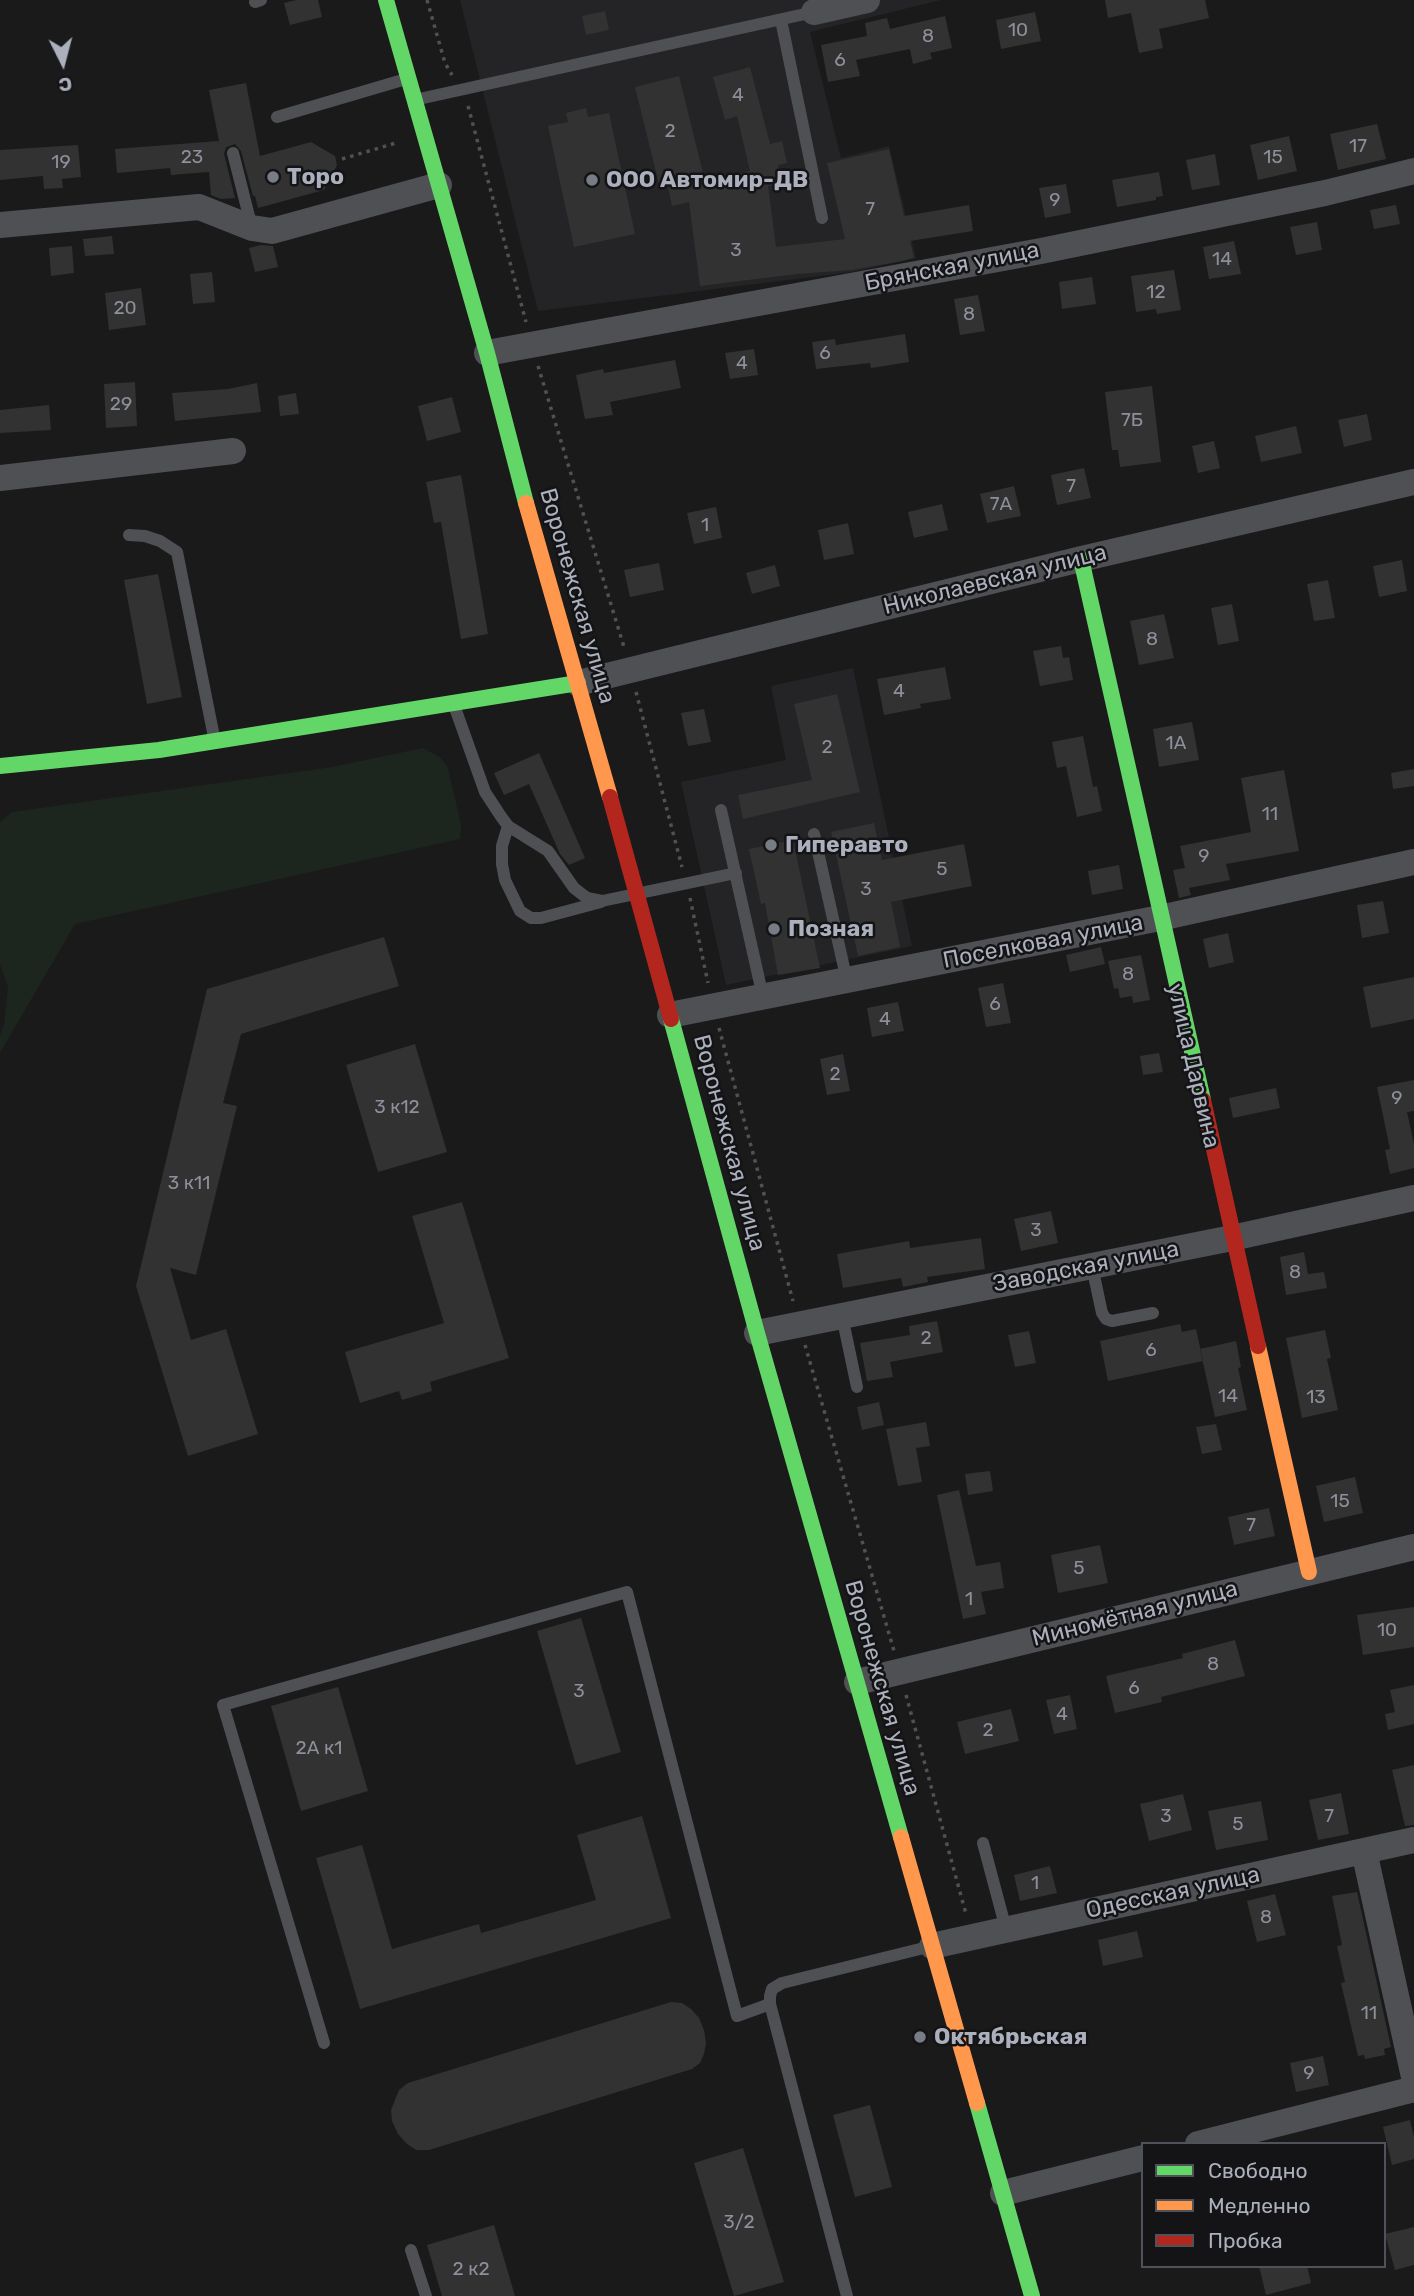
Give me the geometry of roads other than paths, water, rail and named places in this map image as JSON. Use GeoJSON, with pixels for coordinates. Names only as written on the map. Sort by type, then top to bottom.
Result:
{"type":"FeatureCollection","features":[{"type":"Feature","properties":{"kind":"main road","name":"Воронежская улица"},"geometry":{"type":"LineString","coordinates":[[386,0],[487,353],[542,563],[578,683],[757,1333],[1032,2296]]}},
{"type":"Feature","properties":{"kind":"main road","name":"улица Дарвина"},"geometry":{"type":"LineString","coordinates":[[1081,559],[1309,1572]]}},
{"type":"Feature","properties":{"kind":"main road"},"geometry":{"type":"LineString","coordinates":[[0,766],[159,750],[578,683]]}},
{"type":"Feature","properties":{"kind":"street"},"geometry":{"type":"LineString","coordinates":[[814,12],[867,0]]}},
{"type":"Feature","properties":{"kind":"street","name":"Брянская улица"},"geometry":{"type":"LineString","coordinates":[[487,353],[1041,251],[1414,172]]}},
{"type":"Feature","properties":{"kind":"street"},"geometry":{"type":"LineString","coordinates":[[0,225],[199,207],[252,228],[272,231],[439,185]]}},
{"type":"Feature","properties":{"kind":"street"},"geometry":{"type":"LineString","coordinates":[[0,478],[233,451]]}},
{"type":"Feature","properties":{"kind":"street","name":"Николаевская улица"},"geometry":{"type":"LineString","coordinates":[[578,683],[1081,559],[1414,482]]}},
{"type":"Feature","properties":{"kind":"street","name":"Поселковая улица"},"geometry":{"type":"LineString","coordinates":[[670,1016],[1160,918],[1414,862]]}},
{"type":"Feature","properties":{"kind":"street","name":"Заводская улица"},"geometry":{"type":"LineString","coordinates":[[757,1333],[1232,1238],[1414,1198]]}},
{"type":"Feature","properties":{"kind":"street","name":"Миномётная улица"},"geometry":{"type":"LineString","coordinates":[[857,1682],[1414,1547]]}},
{"type":"Feature","properties":{"kind":"street","name":"Одесская улица"},"geometry":{"type":"LineString","coordinates":[[932,1946],[1414,1840]]}},
{"type":"Feature","properties":{"kind":"street"},"geometry":{"type":"LineString","coordinates":[[1364,1851],[1414,2077]]}},
{"type":"Feature","properties":{"kind":"street"},"geometry":{"type":"LineString","coordinates":[[1206,2142],[1414,2090]]}},
{"type":"Feature","properties":{"kind":"street"},"geometry":{"type":"LineString","coordinates":[[1003,2193],[1141,2158]]}},
{"type":"Feature","properties":{"kind":"lane"},"geometry":{"type":"LineString","coordinates":[[415,100],[814,12]]}},
{"type":"Feature","properties":{"kind":"lane"},"geometry":{"type":"LineString","coordinates":[[781,20],[822,218]]}},
{"type":"Feature","properties":{"kind":"lane"},"geometry":{"type":"LineString","coordinates":[[277,117],[409,78]]}},
{"type":"Feature","properties":{"kind":"lane"},"geometry":{"type":"LineString","coordinates":[[233,153],[252,228]]}},
{"type":"Feature","properties":{"kind":"lane"},"geometry":{"type":"LineString","coordinates":[[129,535],[160,541],[177,552],[215,741]]}},
{"type":"Feature","properties":{"kind":"lane"},"geometry":{"type":"LineString","coordinates":[[453,703],[485,792],[508,826],[548,851],[574,888],[587,898],[603,901]]}},
{"type":"Feature","properties":{"kind":"lane"},"geometry":{"type":"LineString","coordinates":[[722,810],[764,997]]}},
{"type":"Feature","properties":{"kind":"lane"},"geometry":{"type":"LineString","coordinates":[[508,826],[502,846],[505,880],[520,911],[531,918],[541,918],[636,893],[736,873]]}},
{"type":"Feature","properties":{"kind":"lane"},"geometry":{"type":"LineString","coordinates":[[814,834],[847,981]]}},
{"type":"Feature","properties":{"kind":"lane"},"geometry":{"type":"LineString","coordinates":[[1092,1266],[1102,1314],[1106,1319],[1112,1321],[1153,1313]]}},
{"type":"Feature","properties":{"kind":"lane"},"geometry":{"type":"LineString","coordinates":[[842,1316],[857,1387]]}},
{"type":"Feature","properties":{"kind":"lane"},"geometry":{"type":"LineString","coordinates":[[324,2043],[223,1705],[627,1592],[737,2015],[770,2004]]}},
{"type":"Feature","properties":{"kind":"lane"},"geometry":{"type":"LineString","coordinates":[[983,1843],[1006,1929]]}},
{"type":"Feature","properties":{"kind":"lane"},"geometry":{"type":"LineString","coordinates":[[848,2296],[770,2004],[772,1989],[782,1983],[932,1946]]}},
{"type":"Feature","properties":{"kind":"lane"},"geometry":{"type":"LineString","coordinates":[[411,2250],[426,2296]]}},
{"type":"Feature","properties":{"kind":"place","name":"Торо"},"geometry":{"type":"Point","coordinates":[273,177]}},
{"type":"Feature","properties":{"kind":"place","name":"ООО Автомир-ДВ"},"geometry":{"type":"Point","coordinates":[592,180]}},
{"type":"Feature","properties":{"kind":"place","name":"Гиперавто"},"geometry":{"type":"Point","coordinates":[771,845]}},
{"type":"Feature","properties":{"kind":"place","name":"Позная"},"geometry":{"type":"Point","coordinates":[774,929]}},
{"type":"Feature","properties":{"kind":"place","name":"Октябрьская"},"geometry":{"type":"Point","coordinates":[920,2037]}}]}
